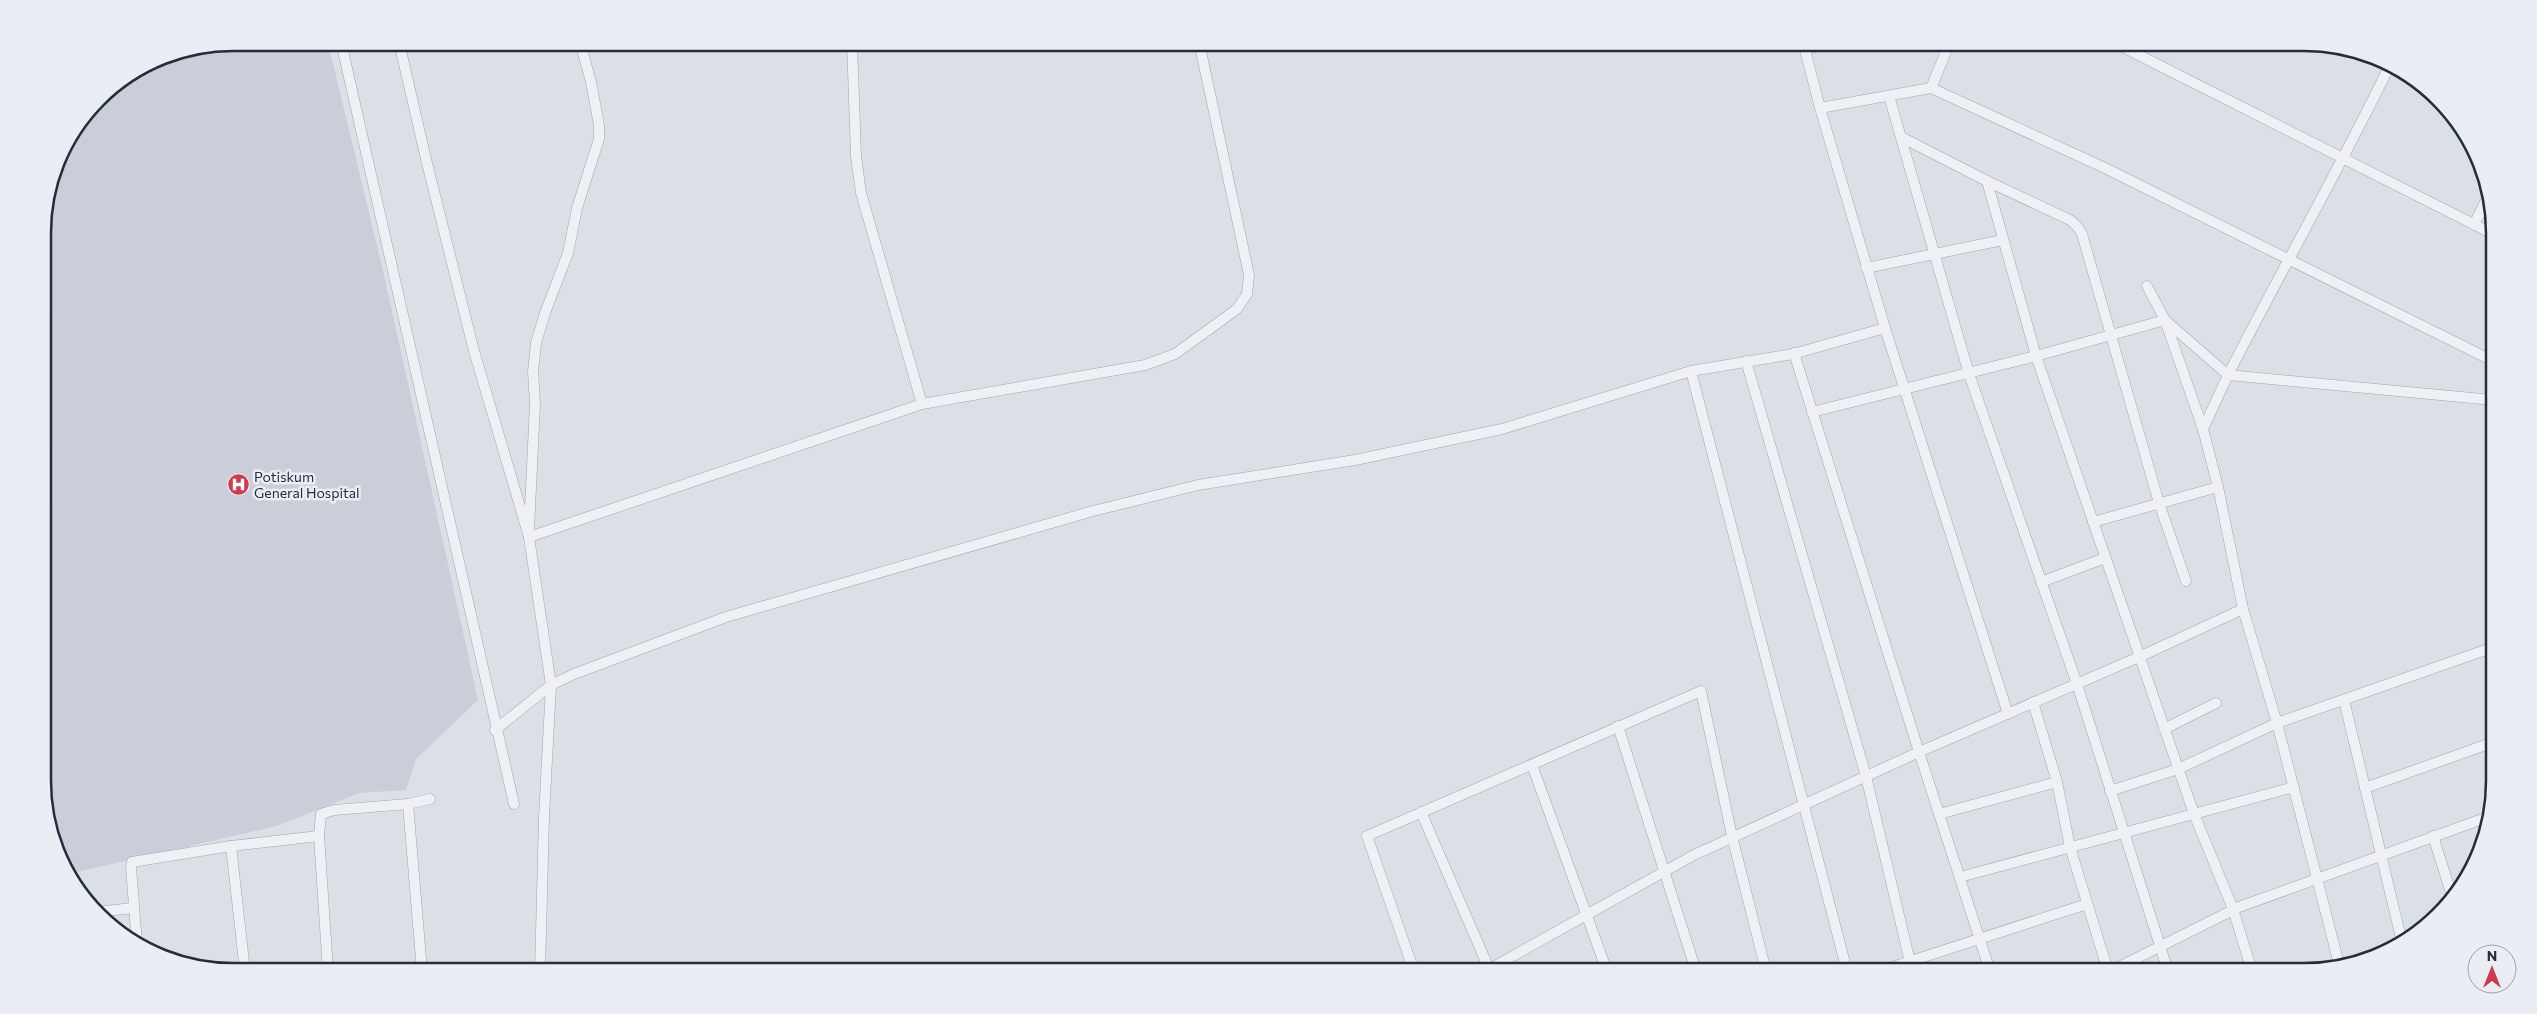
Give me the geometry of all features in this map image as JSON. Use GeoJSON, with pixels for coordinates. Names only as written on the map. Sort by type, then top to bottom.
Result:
{"type":"FeatureCollection","features":[{"type":"Feature","properties":{"kind":"street"},"geometry":{"type":"LineString","coordinates":[[343,51],[514,804]]}},
{"type":"Feature","properties":{"kind":"street"},"geometry":{"type":"LineString","coordinates":[[401,51],[474,351],[529,537],[551,685],[544,817],[540,963]]}},
{"type":"Feature","properties":{"kind":"street"},"geometry":{"type":"LineString","coordinates":[[529,537],[535,404],[533,371],[536,343],[545,313],[568,253],[577,208],[599,139],[599,125],[591,82],[582,51]]}},
{"type":"Feature","properties":{"kind":"street"},"geometry":{"type":"LineString","coordinates":[[852,51],[856,156],[861,193],[922,404]]}},
{"type":"Feature","properties":{"kind":"street"},"geometry":{"type":"LineString","coordinates":[[529,537],[922,404],[1145,365],[1175,354],[1237,309],[1247,294],[1249,274],[1201,51]]}},
{"type":"Feature","properties":{"kind":"street"},"geometry":{"type":"LineString","coordinates":[[1805,51],[1866,268],[2008,714]]}},
{"type":"Feature","properties":{"kind":"street"},"geometry":{"type":"LineString","coordinates":[[1931,88],[1946,51]]}},
{"type":"Feature","properties":{"kind":"street"},"geometry":{"type":"LineString","coordinates":[[2131,51],[2486,231]]}},
{"type":"Feature","properties":{"kind":"street"},"geometry":{"type":"LineString","coordinates":[[2203,429],[2228,375],[2287,260],[2344,159],[2387,72]]}},
{"type":"Feature","properties":{"kind":"street"},"geometry":{"type":"LineString","coordinates":[[1820,108],[1931,88],[2105,168],[2486,358]]}},
{"type":"Feature","properties":{"kind":"street"},"geometry":{"type":"LineString","coordinates":[[1890,96],[1969,374],[2076,684],[2166,963]]}},
{"type":"Feature","properties":{"kind":"street"},"geometry":{"type":"LineString","coordinates":[[1901,137],[1987,181],[2070,220],[2077,226],[2082,234],[2158,503],[2186,581]]}},
{"type":"Feature","properties":{"kind":"street"},"geometry":{"type":"LineString","coordinates":[[1987,181],[2036,356],[2178,769],[2194,814],[2233,909],[2250,963]]}},
{"type":"Feature","properties":{"kind":"street"},"geometry":{"type":"LineString","coordinates":[[2474,225],[2483,206]]}},
{"type":"Feature","properties":{"kind":"street"},"geometry":{"type":"LineString","coordinates":[[1866,268],[2003,240]]}},
{"type":"Feature","properties":{"kind":"street"},"geometry":{"type":"LineString","coordinates":[[2147,286],[2165,320],[2203,429],[2218,487],[2243,609],[2294,787],[2317,878],[2334,960]]}},
{"type":"Feature","properties":{"kind":"street"},"geometry":{"type":"LineString","coordinates":[[1812,412],[1969,374],[2165,320]]}},
{"type":"Feature","properties":{"kind":"street"},"geometry":{"type":"LineString","coordinates":[[2165,320],[2228,375],[2486,399]]}},
{"type":"Feature","properties":{"kind":"street"},"geometry":{"type":"LineString","coordinates":[[496,730],[551,685],[574,674],[726,617],[1093,511],[1198,485],[1355,460],[1502,428],[1691,372],[1794,354],[1885,328]]}},
{"type":"Feature","properties":{"kind":"street"},"geometry":{"type":"LineString","coordinates":[[1794,354],[1938,814],[1988,963]]}},
{"type":"Feature","properties":{"kind":"street"},"geometry":{"type":"LineString","coordinates":[[1746,361],[1866,776],[1910,962]]}},
{"type":"Feature","properties":{"kind":"street"},"geometry":{"type":"LineString","coordinates":[[1691,372],[1844,963]]}},
{"type":"Feature","properties":{"kind":"street"},"geometry":{"type":"LineString","coordinates":[[2093,522],[2218,487]]}},
{"type":"Feature","properties":{"kind":"street"},"geometry":{"type":"LineString","coordinates":[[2041,582],[2105,558]]}},
{"type":"Feature","properties":{"kind":"street"},"geometry":{"type":"LineString","coordinates":[[1502,963],[1732,836],[1919,752],[2139,657],[2243,609]]}},
{"type":"Feature","properties":{"kind":"street"},"geometry":{"type":"LineString","coordinates":[[2110,791],[2178,769],[2277,723],[2486,650]]}},
{"type":"Feature","properties":{"kind":"street"},"geometry":{"type":"LineString","coordinates":[[1411,963],[1367,836],[1701,691],[1732,836],[1764,963]]}},
{"type":"Feature","properties":{"kind":"street"},"geometry":{"type":"LineString","coordinates":[[2344,700],[2400,935]]}},
{"type":"Feature","properties":{"kind":"street"},"geometry":{"type":"LineString","coordinates":[[2033,702],[2057,782],[2070,847],[2106,963]]}},
{"type":"Feature","properties":{"kind":"street"},"geometry":{"type":"LineString","coordinates":[[2164,729],[2216,703]]}},
{"type":"Feature","properties":{"kind":"street"},"geometry":{"type":"LineString","coordinates":[[1618,726],[1693,963]]}},
{"type":"Feature","properties":{"kind":"street"},"geometry":{"type":"LineString","coordinates":[[2365,788],[2486,745]]}},
{"type":"Feature","properties":{"kind":"street"},"geometry":{"type":"LineString","coordinates":[[1532,765],[1604,963]]}},
{"type":"Feature","properties":{"kind":"street"},"geometry":{"type":"LineString","coordinates":[[1938,814],[2057,782]]}},
{"type":"Feature","properties":{"kind":"street"},"geometry":{"type":"LineString","coordinates":[[1960,877],[2294,787]]}},
{"type":"Feature","properties":{"kind":"street"},"geometry":{"type":"LineString","coordinates":[[327,963],[319,836],[319,818],[321,814],[326,811],[408,804],[430,799]]}},
{"type":"Feature","properties":{"kind":"street"},"geometry":{"type":"LineString","coordinates":[[408,804],[421,963]]}},
{"type":"Feature","properties":{"kind":"street"},"geometry":{"type":"LineString","coordinates":[[1421,812],[1485,963]]}},
{"type":"Feature","properties":{"kind":"street"},"geometry":{"type":"LineString","coordinates":[[2126,963],[2233,909],[2481,819]]}},
{"type":"Feature","properties":{"kind":"street"},"geometry":{"type":"LineString","coordinates":[[136,935],[132,862],[231,846],[319,836]]}},
{"type":"Feature","properties":{"kind":"street"},"geometry":{"type":"LineString","coordinates":[[2433,836],[2450,889]]}},
{"type":"Feature","properties":{"kind":"street"},"geometry":{"type":"LineString","coordinates":[[231,846],[244,963]]}},
{"type":"Feature","properties":{"kind":"street"},"geometry":{"type":"LineString","coordinates":[[1907,963],[2087,904]]}},
{"type":"Feature","properties":{"kind":"street"},"geometry":{"type":"LineString","coordinates":[[107,911],[134,908]]}},
{"type":"Feature","properties":{"kind":"shaded area","name":"Potiskum General Hospital"},"geometry":{"type":"Polygon","coordinates":[[[234,51],[330,51],[383,271],[478,700],[416,759],[406,790],[359,793],[277,826],[76,872],[65,850],[57,828],[51,780],[51,234],[57,186],[70,153],[96,113],[113,96],[132,82],[164,65],[186,57],[210,53],[234,51]]]}},
{"type":"Feature","properties":{"kind":"place","name":"Potiskum General Hospital"},"geometry":{"type":"Point","coordinates":[238,485]}}]}
